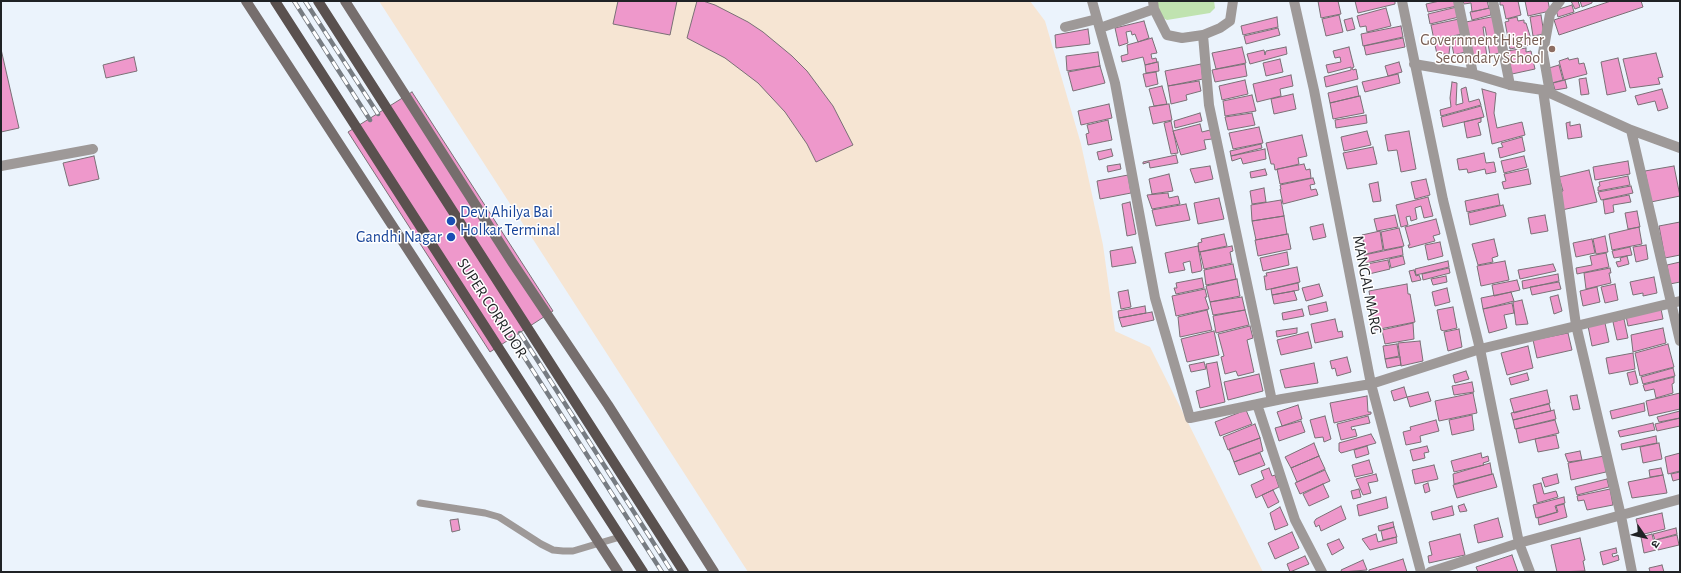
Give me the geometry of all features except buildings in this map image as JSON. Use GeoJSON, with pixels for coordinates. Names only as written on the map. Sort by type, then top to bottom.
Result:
{"type":"FeatureCollection","features":[{"type":"Feature","properties":{"kind":"main road","name":"SUPER CORRIDOR"},"geometry":{"type":"LineString","coordinates":[[275,1],[643,572]]}},
{"type":"Feature","properties":{"kind":"main road","name":"SUPER CORRIDOR"},"geometry":{"type":"LineString","coordinates":[[318,1],[684,572]]}},
{"type":"Feature","properties":{"kind":"street"},"geometry":{"type":"LineString","coordinates":[[246,1],[618,572]]}},
{"type":"Feature","properties":{"kind":"street"},"geometry":{"type":"LineString","coordinates":[[345,1],[516,268],[608,405],[714,572]]}},
{"type":"Feature","properties":{"kind":"street"},"geometry":{"type":"LineString","coordinates":[[1092,1],[1115,83],[1155,298],[1190,418],[1272,401],[1371,384],[1480,349],[1675,301]]}},
{"type":"Feature","properties":{"kind":"street"},"geometry":{"type":"LineString","coordinates":[[1065,27],[1099,24],[1153,5],[1168,34],[1182,38],[1203,35],[1220,28],[1230,21],[1233,1]]}},
{"type":"Feature","properties":{"kind":"street","name":"MANGAL MARG"},"geometry":{"type":"LineString","coordinates":[[1294,1],[1314,90],[1371,384],[1421,572]]}},
{"type":"Feature","properties":{"kind":"street"},"geometry":{"type":"LineString","coordinates":[[1402,1],[1443,200],[1480,349],[1519,543],[1530,572]]}},
{"type":"Feature","properties":{"kind":"street"},"geometry":{"type":"LineString","coordinates":[[1458,1],[1473,74]]}},
{"type":"Feature","properties":{"kind":"street"},"geometry":{"type":"LineString","coordinates":[[1493,1],[1510,85]]}},
{"type":"Feature","properties":{"kind":"street"},"geometry":{"type":"LineString","coordinates":[[1560,1],[1550,14],[1543,53],[1546,92],[1576,325],[1621,516],[1632,572]]}},
{"type":"Feature","properties":{"kind":"street"},"geometry":{"type":"LineString","coordinates":[[1203,35],[1209,105],[1247,275],[1272,401]]}},
{"type":"Feature","properties":{"kind":"street"},"geometry":{"type":"LineString","coordinates":[[1414,64],[1473,74],[1510,85],[1546,92],[1631,130],[1680,148]]}},
{"type":"Feature","properties":{"kind":"street"},"geometry":{"type":"LineString","coordinates":[[1631,130],[1675,301],[1680,340]]}},
{"type":"Feature","properties":{"kind":"street"},"geometry":{"type":"LineString","coordinates":[[1,166],[93,149]]}},
{"type":"Feature","properties":{"kind":"street"},"geometry":{"type":"LineString","coordinates":[[1257,404],[1296,520],[1322,572]]}},
{"type":"Feature","properties":{"kind":"street"},"geometry":{"type":"LineString","coordinates":[[1430,572],[1519,543],[1680,499]]}},
{"type":"Feature","properties":{"kind":"lane"},"geometry":{"type":"LineString","coordinates":[[420,503],[484,513],[499,517],[553,550],[573,551],[620,537]]}},
{"type":"Feature","properties":{"kind":"shaded area"},"geometry":{"type":"Polygon","coordinates":[[[379,1],[1030,1],[1045,21],[1081,144],[1103,245],[1115,331],[1150,347],[1263,572],[748,572],[379,1]]]}},
{"type":"Feature","properties":{"kind":"green space"},"geometry":{"type":"Polygon","coordinates":[[[1153,1],[1214,1],[1215,8],[1210,13],[1167,20],[1155,14],[1153,1]]]}},
{"type":"Feature","properties":{"kind":"railway"},"geometry":{"type":"LineString","coordinates":[[294,1],[370,120]]}},
{"type":"Feature","properties":{"kind":"railway"},"geometry":{"type":"LineString","coordinates":[[305,1],[378,114]]}},
{"type":"Feature","properties":{"kind":"railway"},"geometry":{"type":"LineString","coordinates":[[520,333],[672,572]]}},
{"type":"Feature","properties":{"kind":"railway"},"geometry":{"type":"LineString","coordinates":[[512,338],[662,572]]}},
{"type":"Feature","properties":{"kind":"place","name":"Government Higher Secondary School"},"geometry":{"type":"Point","coordinates":[1552,49]}},
{"type":"Feature","properties":{"kind":"place","name":"Devi Ahilya Bai Holkar Terminal"},"geometry":{"type":"Point","coordinates":[451,221]}},
{"type":"Feature","properties":{"kind":"place","name":"Gandhi Nagar"},"geometry":{"type":"Point","coordinates":[451,237]}}]}
